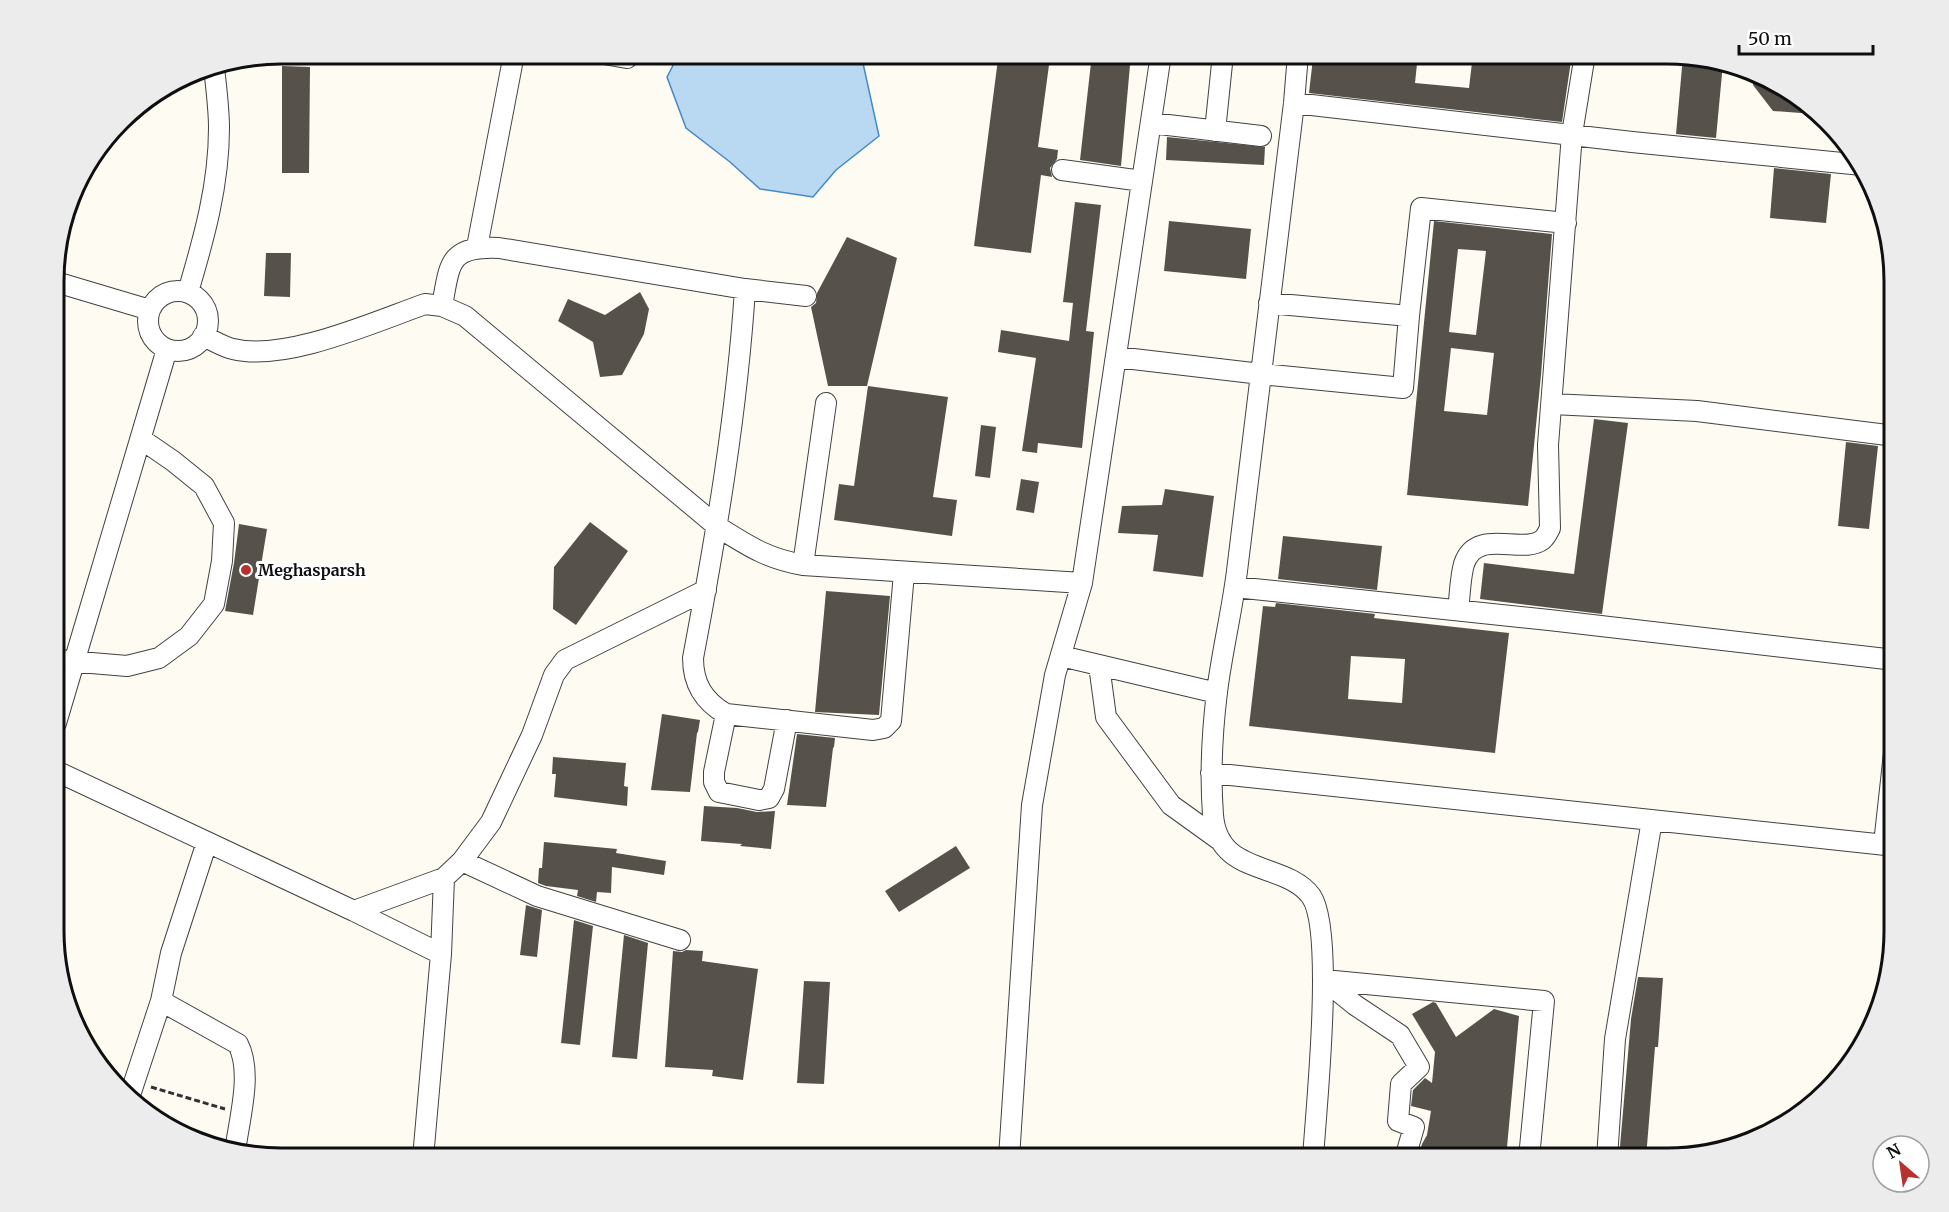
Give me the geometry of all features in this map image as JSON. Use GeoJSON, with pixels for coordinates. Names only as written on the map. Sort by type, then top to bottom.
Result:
{"type":"FeatureCollection","features":[{"type":"Feature","properties":{"kind":"lane"},"geometry":{"type":"LineString","coordinates":[[477,247],[512,64]]}},
{"type":"Feature","properties":{"kind":"lane"},"geometry":{"type":"LineString","coordinates":[[1010,1148],[1032,805],[1055,675],[1082,583],[1160,64]]}},
{"type":"Feature","properties":{"kind":"lane"},"geometry":{"type":"LineString","coordinates":[[1215,130],[1222,64]]}},
{"type":"Feature","properties":{"kind":"lane"},"geometry":{"type":"LineString","coordinates":[[1221,841],[1213,820],[1211,773],[1217,693],[1235,587],[1297,64]]}},
{"type":"Feature","properties":{"kind":"lane"},"geometry":{"type":"LineString","coordinates":[[1458,610],[1464,564],[1471,551],[1486,544],[1536,543],[1545,538],[1550,528],[1548,445],[1572,134],[1583,64]]}},
{"type":"Feature","properties":{"kind":"lane"},"geometry":{"type":"LineString","coordinates":[[188,292],[206,232],[215,190],[219,126],[215,75]]}},
{"type":"Feature","properties":{"kind":"lane"},"geometry":{"type":"LineString","coordinates":[[1294,103],[1850,164]]}},
{"type":"Feature","properties":{"kind":"lane"},"geometry":{"type":"LineString","coordinates":[[1151,123],[1261,136]]}},
{"type":"Feature","properties":{"kind":"lane"},"geometry":{"type":"LineString","coordinates":[[1062,170],[1142,181]]}},
{"type":"Feature","properties":{"kind":"lane"},"geometry":{"type":"LineString","coordinates":[[1116,357],[1403,388],[1421,208],[1566,223]]}},
{"type":"Feature","properties":{"kind":"lane"},"geometry":{"type":"LineString","coordinates":[[442,306],[450,264],[462,252],[477,247],[499,248],[746,289],[806,296]]}},
{"type":"Feature","properties":{"kind":"lane"},"geometry":{"type":"LineString","coordinates":[[64,284],[150,310]]}},
{"type":"Feature","properties":{"kind":"lane"},"geometry":{"type":"LineString","coordinates":[[746,289],[742,340],[718,527],[693,658],[693,673],[698,688],[715,708],[726,714],[873,730],[884,728],[891,721],[904,573]]}},
{"type":"Feature","properties":{"kind":"lane"},"geometry":{"type":"LineString","coordinates":[[177,291],[188,292],[198,298],[205,308],[208,319],[203,336],[195,345],[185,350],[167,349],[158,343],[151,333],[148,322],[150,310],[156,300],[165,294],[177,291]]}},
{"type":"Feature","properties":{"kind":"lane"},"geometry":{"type":"LineString","coordinates":[[1269,303],[1409,316]]}},
{"type":"Feature","properties":{"kind":"lane"},"geometry":{"type":"LineString","coordinates":[[203,336],[233,349],[281,350],[309,345],[425,304],[442,306],[465,316],[718,527],[761,554],[803,566],[1082,583]]}},
{"type":"Feature","properties":{"kind":"lane"},"geometry":{"type":"LineString","coordinates":[[141,439],[204,486],[224,523],[222,561],[214,604],[189,636],[159,658],[127,666],[65,660],[141,439],[167,349]]}},
{"type":"Feature","properties":{"kind":"lane"},"geometry":{"type":"LineString","coordinates":[[803,566],[826,403]]}},
{"type":"Feature","properties":{"kind":"lane"},"geometry":{"type":"LineString","coordinates":[[1552,404],[1697,411],[1884,435]]}},
{"type":"Feature","properties":{"kind":"lane"},"geometry":{"type":"LineString","coordinates":[[1235,587],[1884,659]]}},
{"type":"Feature","properties":{"kind":"lane"},"geometry":{"type":"LineString","coordinates":[[354,911],[444,878],[462,861],[490,822],[532,735],[554,675],[565,660],[706,590]]}},
{"type":"Feature","properties":{"kind":"lane"},"geometry":{"type":"LineString","coordinates":[[1061,656],[1217,693]]}},
{"type":"Feature","properties":{"kind":"lane"},"geometry":{"type":"LineString","coordinates":[[1099,665],[1106,717],[1171,805],[1221,841],[1240,861],[1294,883],[1310,895],[1317,909],[1324,980],[1314,1148]]}},
{"type":"Feature","properties":{"kind":"lane"},"geometry":{"type":"LineString","coordinates":[[726,714],[714,782],[719,792],[759,800],[768,798],[774,789],[787,720]]}},
{"type":"Feature","properties":{"kind":"lane"},"geometry":{"type":"LineString","coordinates":[[1211,773],[1884,844]]}},
{"type":"Feature","properties":{"kind":"lane"},"geometry":{"type":"LineString","coordinates":[[64,775],[441,954]]}},
{"type":"Feature","properties":{"kind":"lane"},"geometry":{"type":"LineString","coordinates":[[1608,1148],[1615,1040],[1652,820]]}},
{"type":"Feature","properties":{"kind":"lane"},"geometry":{"type":"LineString","coordinates":[[133,1089],[161,1001],[171,953],[207,842]]}},
{"type":"Feature","properties":{"kind":"lane"},"geometry":{"type":"LineString","coordinates":[[462,861],[537,896],[680,940]]}},
{"type":"Feature","properties":{"kind":"lane"},"geometry":{"type":"LineString","coordinates":[[424,1148],[441,954],[444,878]]}},
{"type":"Feature","properties":{"kind":"lane"},"geometry":{"type":"LineString","coordinates":[[1324,980],[1355,1005],[1400,1035],[1419,1067],[1401,1084],[1398,1121],[1414,1127],[1408,1148]]}},
{"type":"Feature","properties":{"kind":"lane"},"geometry":{"type":"LineString","coordinates":[[1324,980],[1544,1001],[1530,1148]]}},
{"type":"Feature","properties":{"kind":"lane"},"geometry":{"type":"LineString","coordinates":[[161,1001],[238,1044],[246,1071],[236,1142]]}},
{"type":"Feature","properties":{"kind":"path"},"geometry":{"type":"LineString","coordinates":[[133,1089],[240,1114]]}},
{"type":"Feature","properties":{"kind":"water"},"geometry":{"type":"Polygon","coordinates":[[[674,64],[863,64],[879,136],[836,170],[813,197],[760,189],[686,128],[667,77],[674,64]]]}},
{"type":"Feature","properties":{"kind":"building"},"geometry":{"type":"Polygon","coordinates":[[[997,64],[1049,65],[1038,147],[1058,150],[1057,159],[1050,168],[1052,177],[1041,175],[1031,253],[974,246],[997,64]]]}},
{"type":"Feature","properties":{"kind":"building"},"geometry":{"type":"Polygon","coordinates":[[[1091,64],[1130,64],[1121,166],[1080,160],[1091,64]]]}},
{"type":"Feature","properties":{"kind":"building"},"geometry":{"type":"Polygon","coordinates":[[[1312,64],[1417,64],[1415,83],[1469,88],[1472,64],[1571,64],[1562,122],[1309,93],[1312,64]]]}},
{"type":"Feature","properties":{"kind":"building"},"geometry":{"type":"Polygon","coordinates":[[[1682,65],[1722,72],[1716,138],[1676,134],[1682,65]]]}},
{"type":"Feature","properties":{"kind":"building"},"geometry":{"type":"Polygon","coordinates":[[[282,66],[310,67],[309,173],[282,173],[282,66]]]}},
{"type":"Feature","properties":{"kind":"building"},"geometry":{"type":"Polygon","coordinates":[[[1753,82],[1764,87],[1805,113],[1773,111],[1753,85],[1753,82]]]}},
{"type":"Feature","properties":{"kind":"building"},"geometry":{"type":"Polygon","coordinates":[[[1167,137],[1265,147],[1264,165],[1166,160],[1167,137]]]}},
{"type":"Feature","properties":{"kind":"building"},"geometry":{"type":"Polygon","coordinates":[[[1774,168],[1831,174],[1826,223],[1770,218],[1774,168]]]}},
{"type":"Feature","properties":{"kind":"building"},"geometry":{"type":"Polygon","coordinates":[[[1075,202],[1101,205],[1086,331],[1094,332],[1082,448],[1038,443],[1037,453],[1022,451],[1036,358],[998,352],[1001,330],[1069,341],[1073,303],[1063,302],[1075,202]]]}},
{"type":"Feature","properties":{"kind":"building"},"geometry":{"type":"Polygon","coordinates":[[[1169,221],[1251,229],[1246,279],[1164,271],[1169,221]]]}},
{"type":"Feature","properties":{"kind":"building"},"geometry":{"type":"Polygon","coordinates":[[[1434,221],[1552,234],[1528,506],[1407,495],[1434,221]],[[1458,249],[1449,332],[1476,335],[1486,251],[1458,249]],[[1451,348],[1444,411],[1487,415],[1494,353],[1451,348]]]}},
{"type":"Feature","properties":{"kind":"building"},"geometry":{"type":"Polygon","coordinates":[[[847,237],[897,258],[867,386],[828,386],[811,307],[816,303],[817,293],[847,237]]]}},
{"type":"Feature","properties":{"kind":"building"},"geometry":{"type":"Polygon","coordinates":[[[266,253],[291,253],[290,297],[264,296],[266,253]]]}},
{"type":"Feature","properties":{"kind":"building"},"geometry":{"type":"Polygon","coordinates":[[[640,292],[649,309],[644,334],[622,375],[600,377],[593,342],[558,321],[568,299],[605,315],[640,292]]]}},
{"type":"Feature","properties":{"kind":"building"},"geometry":{"type":"Polygon","coordinates":[[[868,386],[948,397],[933,497],[957,500],[952,536],[834,520],[839,484],[854,486],[868,386]]]}},
{"type":"Feature","properties":{"kind":"building"},"geometry":{"type":"Polygon","coordinates":[[[1594,419],[1628,423],[1602,614],[1480,599],[1484,563],[1574,574],[1594,419]]]}},
{"type":"Feature","properties":{"kind":"building"},"geometry":{"type":"Polygon","coordinates":[[[981,425],[996,427],[990,478],[975,476],[981,425]]]}},
{"type":"Feature","properties":{"kind":"building"},"geometry":{"type":"Polygon","coordinates":[[[1846,442],[1878,446],[1869,529],[1838,526],[1846,442]]]}},
{"type":"Feature","properties":{"kind":"building"},"geometry":{"type":"Polygon","coordinates":[[[1021,479],[1039,482],[1034,513],[1016,510],[1021,479]]]}},
{"type":"Feature","properties":{"kind":"building"},"geometry":{"type":"Polygon","coordinates":[[[1165,489],[1214,496],[1203,577],[1153,571],[1158,535],[1118,533],[1122,506],[1162,505],[1165,489]]]}},
{"type":"Feature","properties":{"kind":"building"},"geometry":{"type":"Polygon","coordinates":[[[590,522],[628,551],[576,625],[553,609],[554,567],[590,522]]]}},
{"type":"Feature","properties":{"kind":"building","name":"Meghasparsh"},"geometry":{"type":"Polygon","coordinates":[[[239,524],[267,529],[253,615],[225,611],[239,524]]]}},
{"type":"Feature","properties":{"kind":"building"},"geometry":{"type":"Polygon","coordinates":[[[1283,536],[1382,546],[1377,590],[1278,579],[1283,536]]]}},
{"type":"Feature","properties":{"kind":"building"},"geometry":{"type":"Polygon","coordinates":[[[826,591],[890,596],[879,715],[815,712],[826,591]]]}},
{"type":"Feature","properties":{"kind":"building"},"geometry":{"type":"Polygon","coordinates":[[[1276,603],[1375,614],[1374,618],[1509,633],[1495,753],[1249,726],[1263,606],[1275,607],[1276,603]],[[1351,656],[1348,699],[1402,703],[1405,659],[1351,656]]]}},
{"type":"Feature","properties":{"kind":"building"},"geometry":{"type":"Polygon","coordinates":[[[662,714],[700,720],[690,792],[651,790],[662,714]]]}},
{"type":"Feature","properties":{"kind":"building"},"geometry":{"type":"Polygon","coordinates":[[[797,734],[835,738],[826,807],[787,805],[797,734]]]}},
{"type":"Feature","properties":{"kind":"building"},"geometry":{"type":"Polygon","coordinates":[[[553,757],[626,763],[624,786],[628,787],[627,806],[554,797],[556,774],[552,774],[553,757]]]}},
{"type":"Feature","properties":{"kind":"building"},"geometry":{"type":"Polygon","coordinates":[[[704,806],[757,812],[775,811],[771,849],[701,841],[704,806]]]}},
{"type":"Feature","properties":{"kind":"building"},"geometry":{"type":"Polygon","coordinates":[[[544,842],[617,849],[616,853],[666,861],[664,875],[612,867],[611,893],[597,892],[596,902],[577,896],[578,890],[538,883],[544,842]]]}},
{"type":"Feature","properties":{"kind":"building"},"geometry":{"type":"Polygon","coordinates":[[[956,846],[970,868],[899,912],[885,891],[956,846]]]}},
{"type":"Feature","properties":{"kind":"building"},"geometry":{"type":"Polygon","coordinates":[[[526,905],[542,910],[537,957],[520,955],[526,905]]]}},
{"type":"Feature","properties":{"kind":"building"},"geometry":{"type":"Polygon","coordinates":[[[574,920],[593,926],[580,1045],[561,1043],[574,920]]]}},
{"type":"Feature","properties":{"kind":"building"},"geometry":{"type":"Polygon","coordinates":[[[624,935],[648,943],[637,1059],[612,1057],[624,935]]]}},
{"type":"Feature","properties":{"kind":"building"},"geometry":{"type":"Polygon","coordinates":[[[673,951],[703,951],[702,961],[758,969],[743,1080],[712,1076],[713,1070],[665,1067],[673,951]]]}},
{"type":"Feature","properties":{"kind":"building"},"geometry":{"type":"Polygon","coordinates":[[[1638,977],[1663,978],[1647,1148],[1620,1148],[1631,1019],[1638,977]]]}},
{"type":"Feature","properties":{"kind":"building"},"geometry":{"type":"Polygon","coordinates":[[[804,981],[830,982],[824,1084],[797,1083],[804,981]]]}},
{"type":"Feature","properties":{"kind":"building"},"geometry":{"type":"Polygon","coordinates":[[[1433,1002],[1436,1003],[1456,1037],[1494,1009],[1519,1016],[1507,1148],[1421,1148],[1427,1135],[1431,1111],[1411,1106],[1413,1090],[1425,1078],[1432,1083],[1435,1052],[1412,1014],[1433,1002]]]}},
{"type":"Feature","properties":{"kind":"place","name":"Meghasparsh"},"geometry":{"type":"Point","coordinates":[246,570]}}]}
